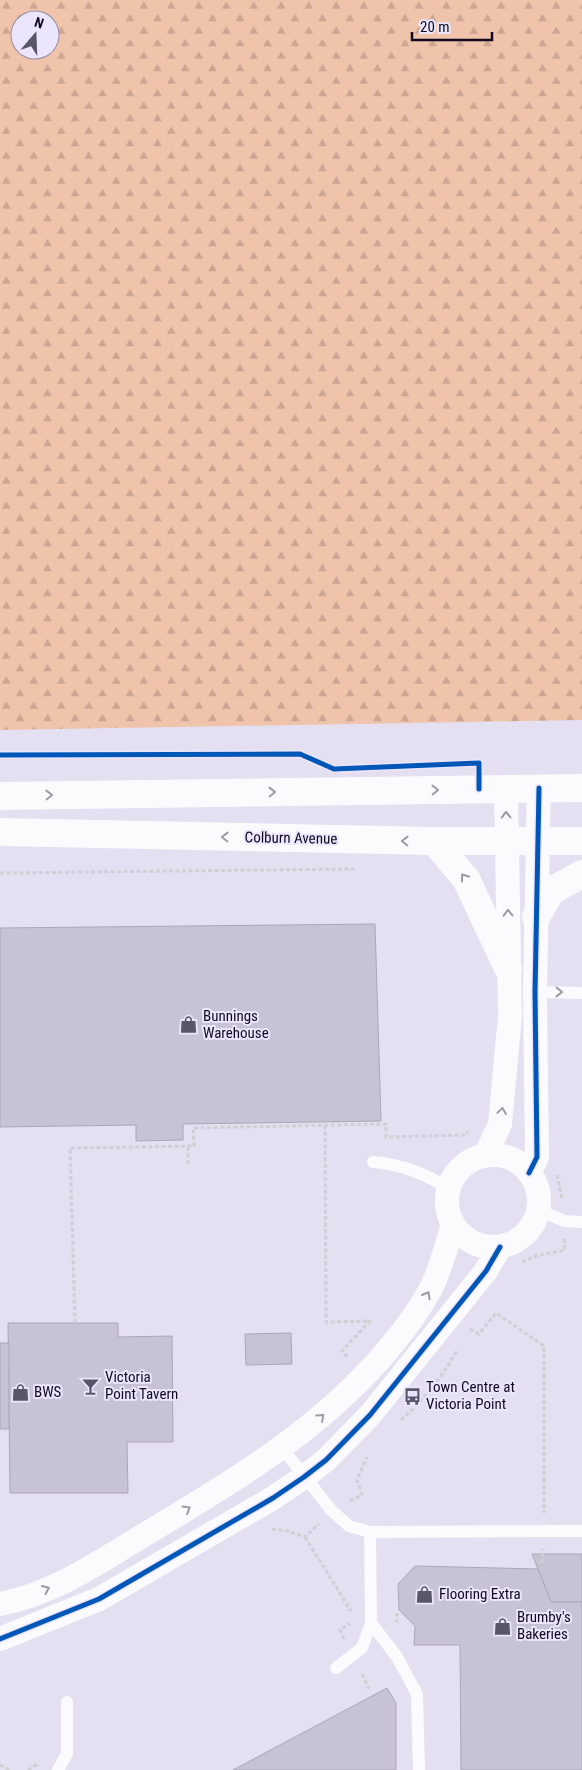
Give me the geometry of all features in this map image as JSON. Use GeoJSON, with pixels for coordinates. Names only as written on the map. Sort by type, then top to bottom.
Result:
{"type":"FeatureCollection","features":[{"type":"Feature","properties":{"kind":"main road"},"geometry":{"type":"LineString","coordinates":[[0,796],[582,788]]}},
{"type":"Feature","properties":{"kind":"main road","name":"Colburn Avenue"},"geometry":{"type":"LineString","coordinates":[[0,832],[434,841],[582,841]]}},
{"type":"Feature","properties":{"kind":"main road"},"geometry":{"type":"LineString","coordinates":[[434,841],[466,880],[508,968]]}},
{"type":"Feature","properties":{"kind":"main road"},"geometry":{"type":"LineString","coordinates":[[536,917],[552,892],[582,874]]}},
{"type":"Feature","properties":{"kind":"street"},"geometry":{"type":"LineString","coordinates":[[529,1173],[537,1157],[538,1073],[535,992],[539,788]]}},
{"type":"Feature","properties":{"kind":"street"},"geometry":{"type":"LineString","coordinates":[[485,1156],[500,1124],[504,1101],[510,1016],[506,789]]}},
{"type":"Feature","properties":{"kind":"street"},"geometry":{"type":"LineString","coordinates":[[497,1155],[510,1158],[520,1164],[536,1184],[539,1197],[534,1223],[514,1243],[500,1247],[486,1247],[473,1243],[462,1235],[453,1224],[446,1200],[454,1176],[462,1166],[485,1156],[497,1155]]}},
{"type":"Feature","properties":{"kind":"street"},"geometry":{"type":"LineString","coordinates":[[0,1604],[39,1593],[71,1578],[255,1468],[354,1388],[417,1312],[434,1283],[453,1224]]}},
{"type":"Feature","properties":{"kind":"street"},"geometry":{"type":"LineString","coordinates":[[0,1639],[100,1599],[273,1498],[326,1460],[370,1415],[486,1271],[500,1247]]}},
{"type":"Feature","properties":{"kind":"lane"},"geometry":{"type":"LineString","coordinates":[[535,992],[582,993]]}},
{"type":"Feature","properties":{"kind":"lane"},"geometry":{"type":"LineString","coordinates":[[373,1162],[391,1163],[418,1171],[449,1188]]}},
{"type":"Feature","properties":{"kind":"lane"},"geometry":{"type":"LineString","coordinates":[[538,1210],[564,1221],[582,1222]]}},
{"type":"Feature","properties":{"kind":"lane"},"geometry":{"type":"LineString","coordinates":[[282,1448],[332,1511],[349,1526],[370,1532],[582,1531]]}},
{"type":"Feature","properties":{"kind":"lane"},"geometry":{"type":"LineString","coordinates":[[336,1668],[362,1648],[372,1624],[370,1532]]}},
{"type":"Feature","properties":{"kind":"lane"},"geometry":{"type":"LineString","coordinates":[[372,1624],[397,1657],[417,1694],[418,1770]]}},
{"type":"Feature","properties":{"kind":"lane"},"geometry":{"type":"LineString","coordinates":[[58,1770],[67,1754],[67,1702]]}},
{"type":"Feature","properties":{"kind":"path"},"geometry":{"type":"LineString","coordinates":[[0,873],[358,869]]}},
{"type":"Feature","properties":{"kind":"path"},"geometry":{"type":"LineString","coordinates":[[325,1124],[326,1322],[370,1321],[342,1351],[351,1362]]}},
{"type":"Feature","properties":{"kind":"path"},"geometry":{"type":"LineString","coordinates":[[75,1323],[70,1148],[194,1146],[193,1128],[386,1124],[386,1137],[464,1135],[470,1130]]}},
{"type":"Feature","properties":{"kind":"path"},"geometry":{"type":"LineString","coordinates":[[188,1146],[188,1165]]}},
{"type":"Feature","properties":{"kind":"path"},"geometry":{"type":"LineString","coordinates":[[469,1329],[479,1334],[496,1313],[544,1346],[544,1531],[542,1563]]}},
{"type":"Feature","properties":{"kind":"path"},"geometry":{"type":"LineString","coordinates":[[305,1537],[356,1619],[340,1630],[369,1689]]}},
{"type":"Feature","properties":{"kind":"path"},"geometry":{"type":"LineString","coordinates":[[28,1770],[37,1764],[43,1770]]}},
{"type":"Feature","properties":{"kind":"path"},"geometry":{"type":"LineString","coordinates":[[0,1765],[9,1770]]}},
{"type":"Feature","properties":{"kind":"green space"},"geometry":{"type":"Polygon","coordinates":[[[0,0],[582,0],[582,720],[0,730],[0,0]]]}},
{"type":"Feature","properties":{"kind":"building","name":"Bunnings Warehouse"},"geometry":{"type":"Polygon","coordinates":[[[375,924],[381,1121],[183,1124],[183,1140],[136,1141],[136,1125],[0,1127],[0,928],[375,924]]]}},
{"type":"Feature","properties":{"kind":"building","name":"Victoria Point Tavern"},"geometry":{"type":"Polygon","coordinates":[[[8,1323],[118,1323],[118,1337],[172,1336],[173,1442],[127,1442],[128,1493],[10,1493],[8,1323]]]}},
{"type":"Feature","properties":{"kind":"building"},"geometry":{"type":"Polygon","coordinates":[[[291,1333],[292,1364],[246,1365],[245,1334],[291,1333]]]}},
{"type":"Feature","properties":{"kind":"building"},"geometry":{"type":"Polygon","coordinates":[[[0,1343],[9,1343],[9,1429],[0,1429],[0,1343]]]}},
{"type":"Feature","properties":{"kind":"building"},"geometry":{"type":"Polygon","coordinates":[[[532,1554],[582,1554],[582,1602],[551,1602],[532,1554]]]}},
{"type":"Feature","properties":{"kind":"building"},"geometry":{"type":"Polygon","coordinates":[[[415,1566],[538,1569],[551,1602],[582,1602],[582,1770],[461,1770],[460,1645],[414,1645],[415,1626],[399,1610],[398,1584],[415,1566]]]}},
{"type":"Feature","properties":{"kind":"building"},"geometry":{"type":"Polygon","coordinates":[[[387,1688],[396,1703],[396,1770],[233,1770],[387,1688]]]}},
{"type":"Feature","properties":{"kind":"cycle path"},"geometry":{"type":"LineString","coordinates":[[0,755],[300,754],[334,769],[479,763],[479,789]]}},
{"type":"Feature","properties":{"kind":"cycle path"},"geometry":{"type":"LineString","coordinates":[[529,1173],[537,1157],[535,992],[539,788]]}},
{"type":"Feature","properties":{"kind":"cycle path"},"geometry":{"type":"LineString","coordinates":[[0,1639],[99,1599],[273,1498],[326,1460],[370,1415],[486,1271],[500,1247]]}},
{"type":"Feature","properties":{"kind":"place","name":"Bunnings Warehouse"},"geometry":{"type":"Point","coordinates":[189,1025]}},
{"type":"Feature","properties":{"kind":"place","name":"Victoria Point Tavern"},"geometry":{"type":"Point","coordinates":[91,1386]}},
{"type":"Feature","properties":{"kind":"place","name":"BWS"},"geometry":{"type":"Point","coordinates":[20,1392]}},
{"type":"Feature","properties":{"kind":"place","name":"Town Centre at Victoria Point"},"geometry":{"type":"Point","coordinates":[412,1396]}},
{"type":"Feature","properties":{"kind":"place","name":"Flooring Extra"},"geometry":{"type":"Point","coordinates":[425,1594]}},
{"type":"Feature","properties":{"kind":"place","name":"Brumby's Bakeries"},"geometry":{"type":"Point","coordinates":[503,1626]}}]}
